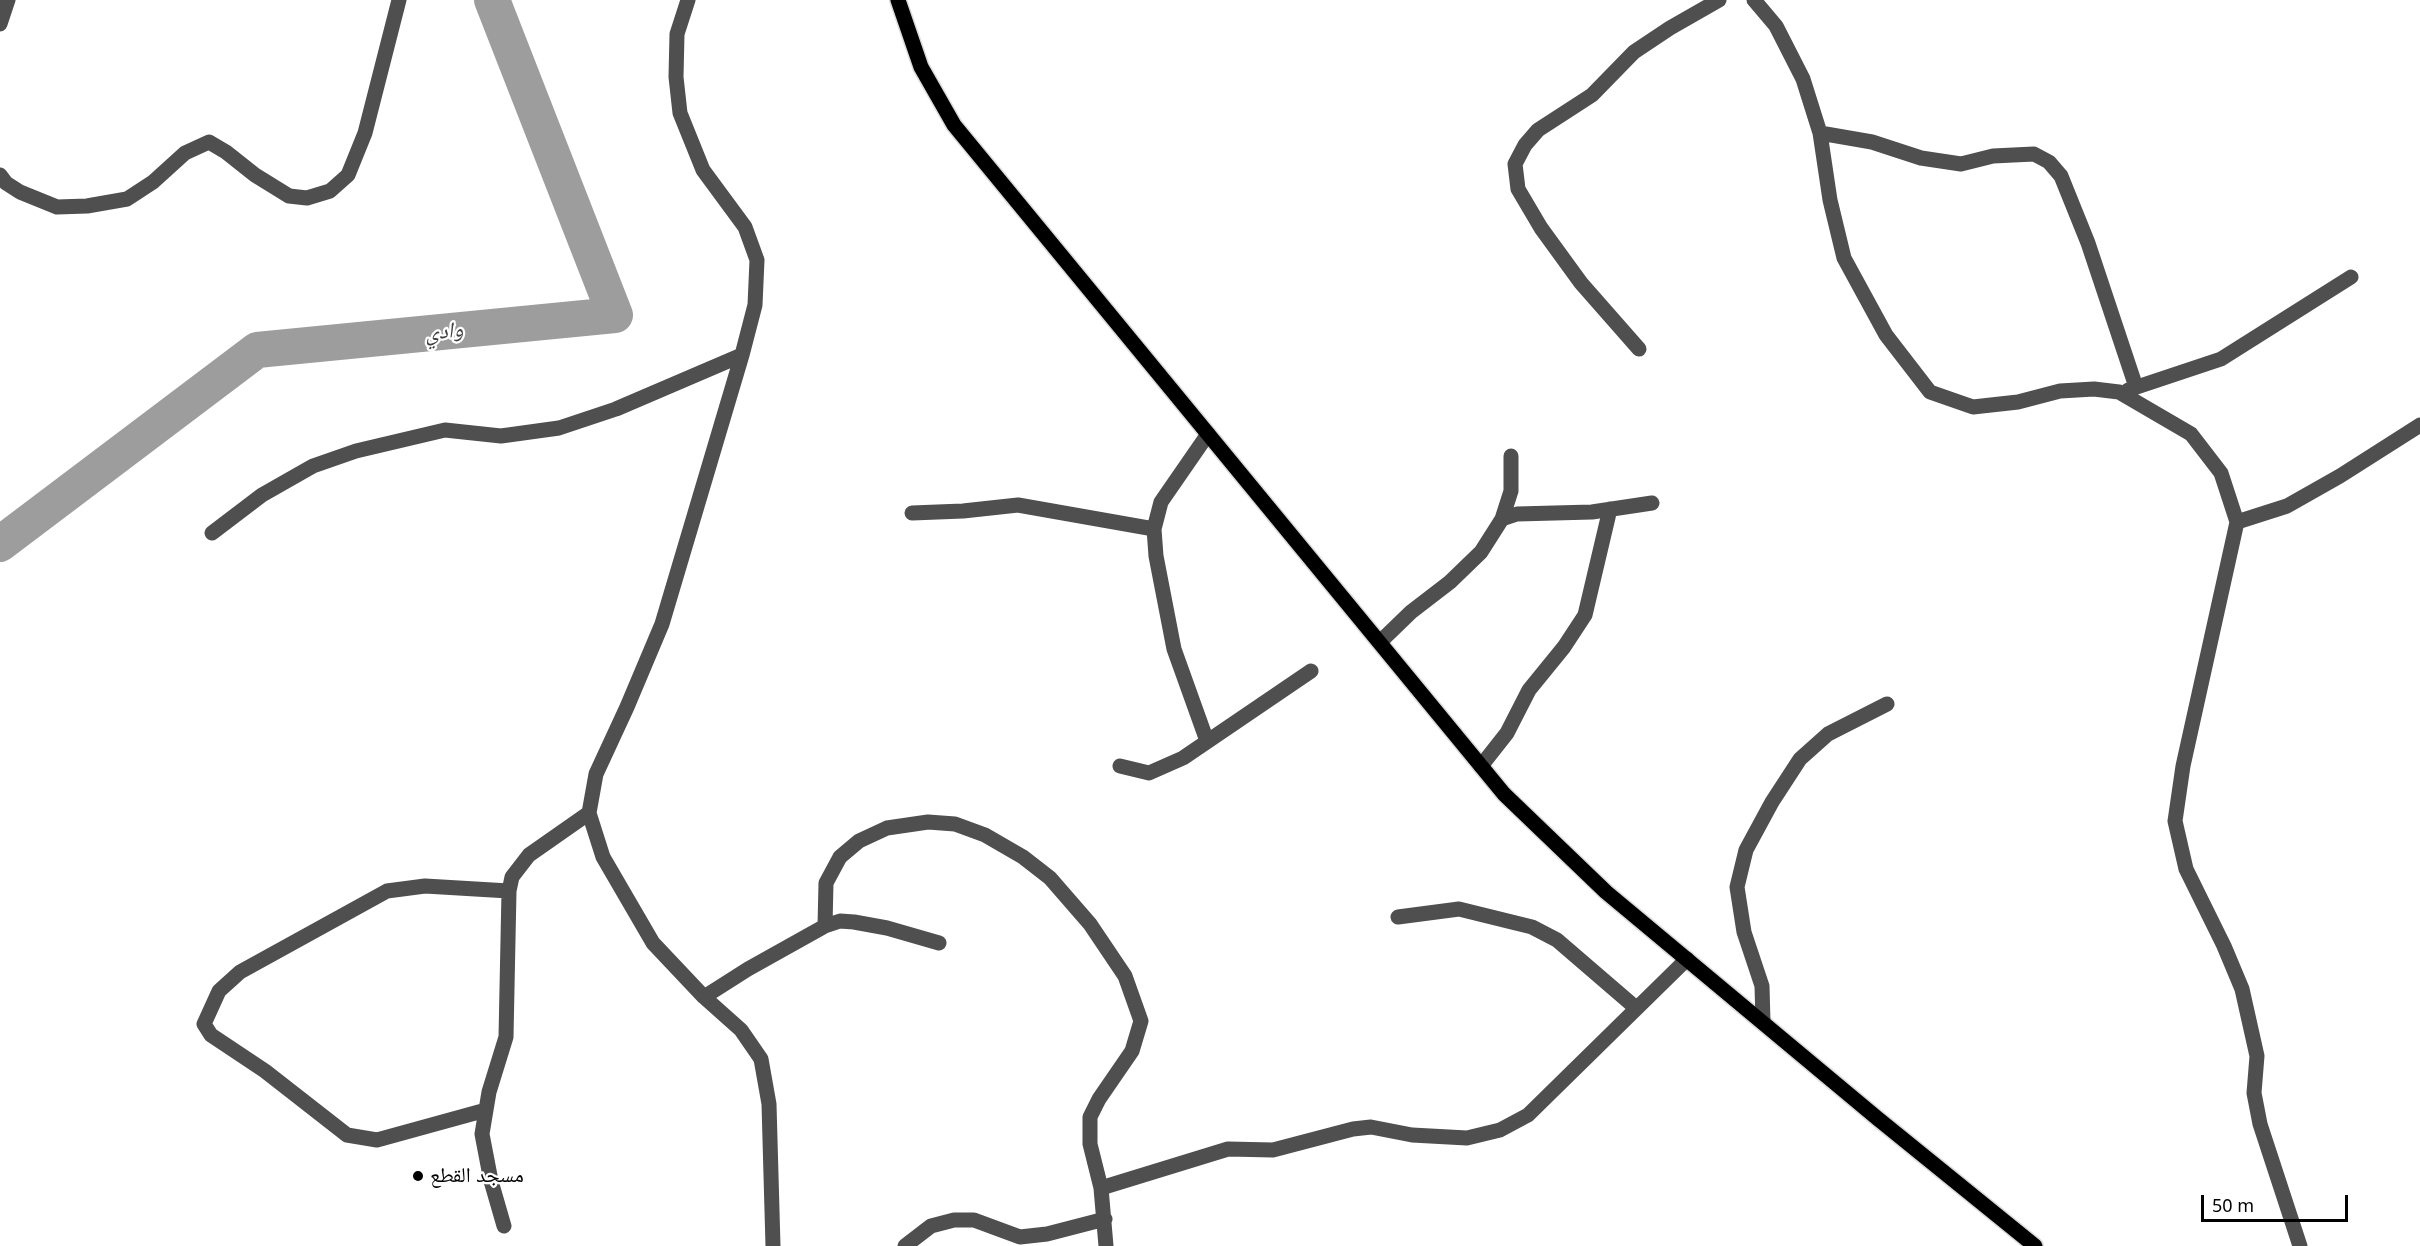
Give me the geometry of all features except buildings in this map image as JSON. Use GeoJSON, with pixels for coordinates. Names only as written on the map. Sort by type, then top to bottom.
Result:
{"type":"FeatureCollection","features":[{"type":"Feature","properties":{"kind":"main road"},"geometry":{"type":"LineString","coordinates":[[898,0],[921,67],[954,125],[1504,794],[1606,892],[2035,1246]]}},
{"type":"Feature","properties":{"kind":"street"},"geometry":{"type":"LineString","coordinates":[[0,24],[8,0]]}},
{"type":"Feature","properties":{"kind":"street"},"geometry":{"type":"LineString","coordinates":[[0,175],[6,183],[20,192],[57,207],[87,206],[127,199],[153,182],[185,153],[209,142],[289,196],[308,198],[330,191],[348,175],[365,133],[399,0]]}},
{"type":"Feature","properties":{"kind":"street"},"geometry":{"type":"LineString","coordinates":[[688,0],[677,34],[676,77],[680,113],[703,171],[745,227],[757,260],[754,305],[742,355],[662,624],[596,774],[589,813],[603,857],[653,943],[704,997],[741,1030],[761,1059],[769,1104],[772,1246]]}},
{"type":"Feature","properties":{"kind":"street"},"geometry":{"type":"LineString","coordinates":[[1639,349],[1581,283],[1541,228],[1518,189],[1515,164],[1525,145],[1538,130],[1592,95],[1634,52],[1719,0]]}},
{"type":"Feature","properties":{"kind":"street"},"geometry":{"type":"LineString","coordinates":[[1754,0],[1776,26],[1803,79],[1820,133],[1830,200],[1844,258],[1886,335],[1930,392],[1973,407],[2018,402],[2060,391],[2094,389],[2120,392],[2221,359],[2351,277]]}},
{"type":"Feature","properties":{"kind":"street"},"geometry":{"type":"LineString","coordinates":[[1820,133],[1872,142],[1921,158],[1961,164],[1993,156],[2034,154],[2049,162],[2061,176],[2088,243],[2136,387]]}},
{"type":"Feature","properties":{"kind":"street"},"geometry":{"type":"LineString","coordinates":[[212,533],[262,495],[313,466],[356,451],[445,430],[501,436],[559,428],[616,409],[742,355]]}},
{"type":"Feature","properties":{"kind":"street"},"geometry":{"type":"LineString","coordinates":[[2120,392],[2191,434],[2221,473],[2237,522],[2183,766],[2175,821],[2186,869],[2224,946],[2242,989],[2257,1056],[2254,1093],[2260,1124],[2300,1246]]}},
{"type":"Feature","properties":{"kind":"street"},"geometry":{"type":"LineString","coordinates":[[2237,522],[2287,506],[2340,476],[2420,425]]}},
{"type":"Feature","properties":{"kind":"street"},"geometry":{"type":"LineString","coordinates":[[1207,741],[1174,649],[1156,556],[1154,528],[1161,502],[1208,434]]}},
{"type":"Feature","properties":{"kind":"street"},"geometry":{"type":"LineString","coordinates":[[1380,642],[1411,612],[1450,582],[1480,552],[1502,519],[1511,491],[1511,456]]}},
{"type":"Feature","properties":{"kind":"street"},"geometry":{"type":"LineString","coordinates":[[1502,519],[1517,514],[1610,509],[1652,503]]}},
{"type":"Feature","properties":{"kind":"street"},"geometry":{"type":"LineString","coordinates":[[912,513],[963,511],[1018,505],[1154,528]]}},
{"type":"Feature","properties":{"kind":"street"},"geometry":{"type":"LineString","coordinates":[[1481,766],[1507,733],[1529,690],[1585,615],[1610,509]]}},
{"type":"Feature","properties":{"kind":"street"},"geometry":{"type":"LineString","coordinates":[[1120,766],[1149,773],[1183,758],[1311,671]]}},
{"type":"Feature","properties":{"kind":"street"},"geometry":{"type":"LineString","coordinates":[[1763,1022],[1762,986],[1743,932],[1737,887],[1746,850],[1772,802],[1800,759],[1828,734],[1887,704]]}},
{"type":"Feature","properties":{"kind":"street"},"geometry":{"type":"LineString","coordinates":[[504,1226],[491,1181],[482,1134],[489,1092],[507,1037],[509,891],[513,877],[529,855],[589,813]]}},
{"type":"Feature","properties":{"kind":"street"},"geometry":{"type":"LineString","coordinates":[[825,926],[826,883],[840,857],[859,841],[887,828],[928,822],[955,824],[985,835],[1023,857],[1050,878],[1090,924],[1125,976],[1141,1021],[1132,1051],[1099,1099],[1090,1117],[1090,1144],[1101,1188],[1106,1246]]}},
{"type":"Feature","properties":{"kind":"street"},"geometry":{"type":"LineString","coordinates":[[486,1110],[377,1140],[347,1135],[266,1071],[211,1035],[204,1024],[219,991],[240,972],[387,891],[425,886],[509,891]]}},
{"type":"Feature","properties":{"kind":"street"},"geometry":{"type":"LineString","coordinates":[[1398,917],[1459,909],[1532,927],[1557,940],[1636,1008]]}},
{"type":"Feature","properties":{"kind":"street"},"geometry":{"type":"LineString","coordinates":[[704,997],[748,969],[825,926],[840,921],[887,928],[939,943]]}},
{"type":"Feature","properties":{"kind":"street"},"geometry":{"type":"LineString","coordinates":[[1101,1188],[1228,1149],[1273,1150],[1353,1129],[1371,1127],[1412,1135],[1467,1137],[1500,1130],[1528,1115],[1687,959]]}},
{"type":"Feature","properties":{"kind":"street"},"geometry":{"type":"LineString","coordinates":[[905,1246],[932,1226],[954,1220],[974,1220],[1020,1237],[1047,1234],[1105,1220]]}},
{"type":"Feature","properties":{"kind":"waterway","name":"وادي"},"geometry":{"type":"LineString","coordinates":[[0,544],[257,350],[615,315],[492,0]]}},
{"type":"Feature","properties":{"kind":"place","name":"مسجد القطع"},"geometry":{"type":"Point","coordinates":[418,1176]}}]}
